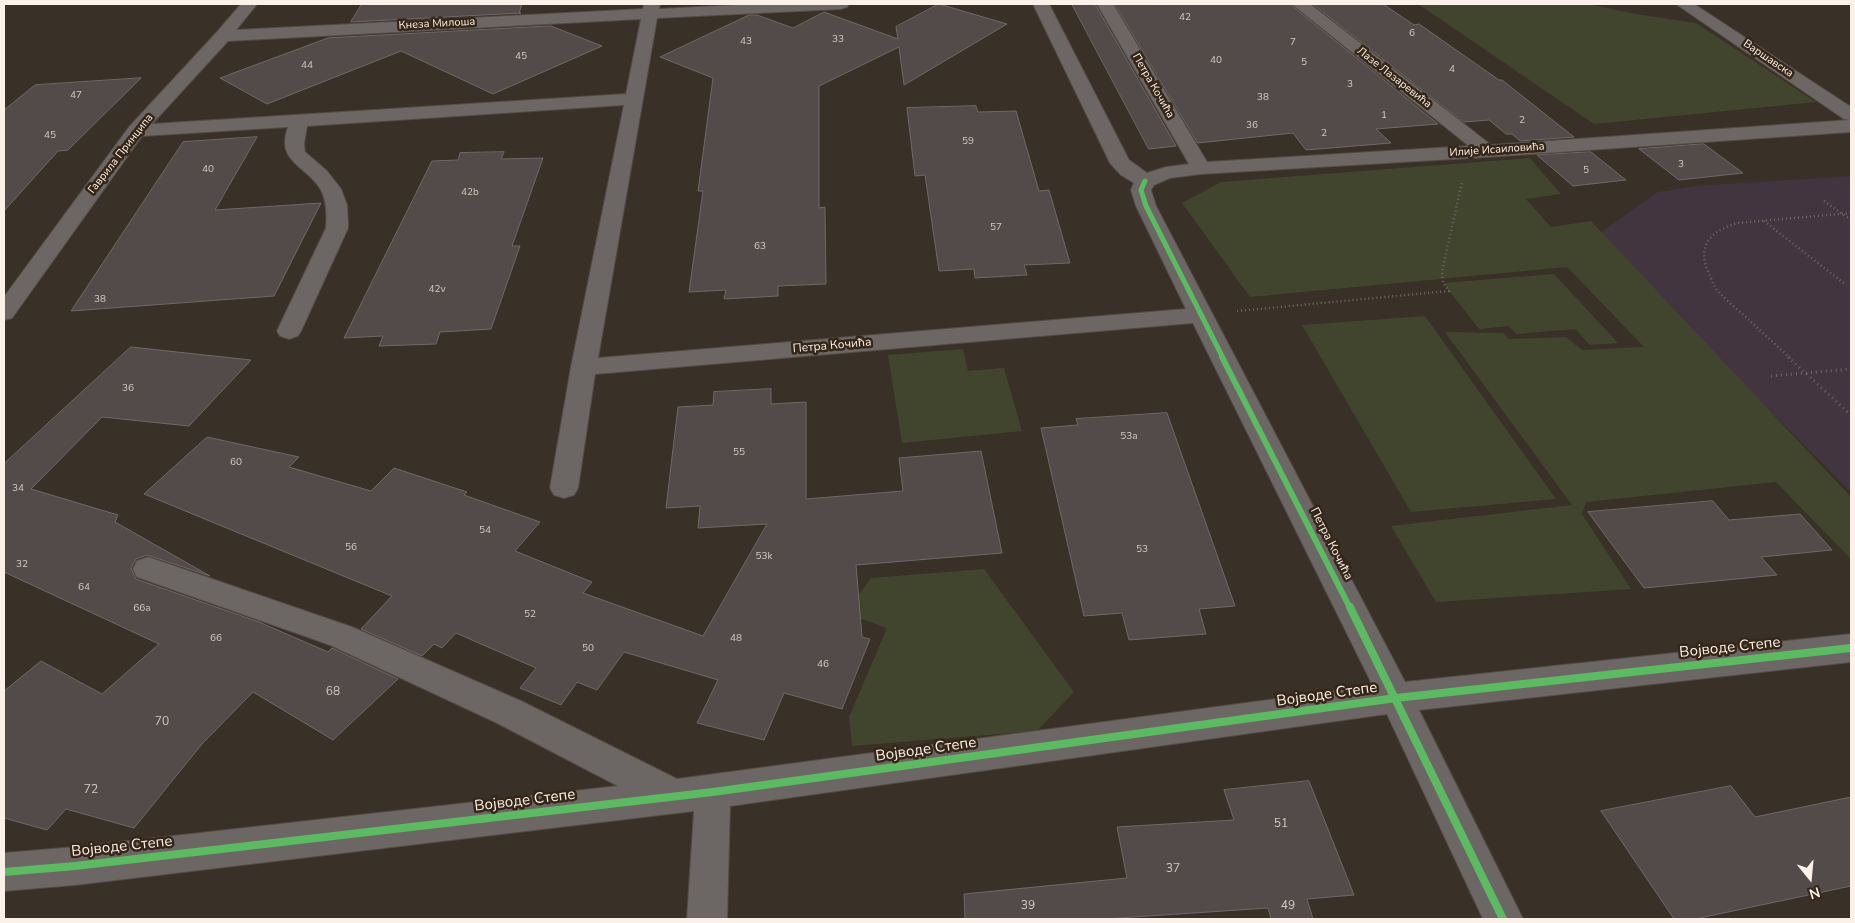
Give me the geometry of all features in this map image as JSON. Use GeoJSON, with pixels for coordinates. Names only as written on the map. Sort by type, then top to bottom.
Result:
{"type":"FeatureCollection","features":[{"type":"Feature","properties":{"kind":"street","name":"Гаврила Принципа"},"geometry":{"type":"LineString","coordinates":[[4,312],[136,131],[224,36],[248,4]]}},
{"type":"Feature","properties":{"kind":"street","name":"Кнеза Милоша"},"geometry":{"type":"LineString","coordinates":[[224,36],[450,17],[842,4]]}},
{"type":"Feature","properties":{"kind":"street"},"geometry":{"type":"LineString","coordinates":[[1042,4],[1120,163],[1128,171],[1145,181]]}},
{"type":"Feature","properties":{"kind":"street","name":"Петра Кочића"},"geometry":{"type":"LineString","coordinates":[[1105,4],[1201,168]]}},
{"type":"Feature","properties":{"kind":"street","name":"Лазе Лазаревића"},"geometry":{"type":"LineString","coordinates":[[1300,4],[1478,152]]}},
{"type":"Feature","properties":{"kind":"street","name":"Варшавска"},"geometry":{"type":"LineString","coordinates":[[1684,4],[1851,115]]}},
{"type":"Feature","properties":{"kind":"street"},"geometry":{"type":"LineString","coordinates":[[564,488],[584,367],[651,9]]}},
{"type":"Feature","properties":{"kind":"street"},"geometry":{"type":"LineString","coordinates":[[136,131],[633,98]]}},
{"type":"Feature","properties":{"kind":"street"},"geometry":{"type":"LineString","coordinates":[[289,331],[337,228],[338,222],[336,204],[326,183],[304,165],[296,154],[294,137],[300,120]]}},
{"type":"Feature","properties":{"kind":"street","name":"Илије Исаиловића"},"geometry":{"type":"LineString","coordinates":[[1145,181],[1166,173],[1201,168],[1478,152],[1851,126]]}},
{"type":"Feature","properties":{"kind":"street","name":"Петра Кочића"},"geometry":{"type":"LineString","coordinates":[[1145,181],[1141,190],[1146,206],[1396,698],[1503,919]]}},
{"type":"Feature","properties":{"kind":"street","name":"Петра Кочића"},"geometry":{"type":"LineString","coordinates":[[584,367],[1202,315]]}},
{"type":"Feature","properties":{"kind":"street"},"geometry":{"type":"LineString","coordinates":[[148,569],[341,636],[509,712],[674,796]]}},
{"type":"Feature","properties":{"kind":"street","name":"Војводе Степе"},"geometry":{"type":"LineString","coordinates":[[4,872],[75,866],[713,792],[1396,698],[1851,648]]}},
{"type":"Feature","properties":{"kind":"street"},"geometry":{"type":"LineString","coordinates":[[707,919],[713,792]]}},
{"type":"Feature","properties":{"kind":"path"},"geometry":{"type":"LineString","coordinates":[[1202,315],[1449,291],[1443,284],[1442,271],[1478,152]]}},
{"type":"Feature","properties":{"kind":"path"},"geometry":{"type":"LineString","coordinates":[[1824,201],[1851,220]]}},
{"type":"Feature","properties":{"kind":"path"},"geometry":{"type":"LineString","coordinates":[[1851,213],[1737,223],[1722,227],[1709,236],[1704,249],[1708,276],[1718,291],[1851,415]]}},
{"type":"Feature","properties":{"kind":"path"},"geometry":{"type":"LineString","coordinates":[[1764,221],[1846,285]]}},
{"type":"Feature","properties":{"kind":"path"},"geometry":{"type":"LineString","coordinates":[[1771,376],[1851,369]]}},
{"type":"Feature","properties":{"kind":"shaded area"},"geometry":{"type":"Polygon","coordinates":[[[1851,176],[1851,492],[1596,236],[1658,192],[1695,186],[1851,176]]]}},
{"type":"Feature","properties":{"kind":"green space"},"geometry":{"type":"Polygon","coordinates":[[[1418,4],[1588,4],[1636,14],[1696,23],[1816,102],[1594,124],[1418,4]]]}},
{"type":"Feature","properties":{"kind":"green space"},"geometry":{"type":"Polygon","coordinates":[[[1530,158],[1561,194],[1526,199],[1551,227],[1591,221],[1851,497],[1851,559],[1776,482],[1586,502],[1582,514],[1631,589],[1436,602],[1391,526],[1572,505],[1445,332],[1503,333],[1509,339],[1566,337],[1582,350],[1644,347],[1567,267],[1250,297],[1182,203],[1221,182],[1530,158]]]}},
{"type":"Feature","properties":{"kind":"green space"},"geometry":{"type":"Polygon","coordinates":[[[1554,274],[1618,343],[1590,345],[1575,329],[1516,334],[1509,326],[1479,329],[1443,283],[1554,274]]]}},
{"type":"Feature","properties":{"kind":"green space"},"geometry":{"type":"Polygon","coordinates":[[[1425,316],[1556,499],[1411,512],[1302,325],[1425,316]]]}},
{"type":"Feature","properties":{"kind":"green space"},"geometry":{"type":"Polygon","coordinates":[[[963,349],[968,371],[1004,368],[1022,431],[902,443],[888,355],[963,349]]]}},
{"type":"Feature","properties":{"kind":"green space"},"geometry":{"type":"Polygon","coordinates":[[[984,569],[1074,692],[1037,731],[852,746],[849,717],[887,628],[845,613],[871,578],[984,569]]]}},
{"type":"Feature","properties":{"kind":"building"},"geometry":{"type":"Polygon","coordinates":[[[362,4],[522,4],[519,13],[521,13],[351,22],[362,4]]]}},
{"type":"Feature","properties":{"kind":"building"},"geometry":{"type":"Polygon","coordinates":[[[939,4],[1007,24],[904,85],[899,47],[819,86],[819,208],[825,207],[826,284],[778,286],[778,296],[724,299],[726,290],[689,292],[703,191],[698,191],[713,78],[660,57],[749,15],[757,15],[793,28],[824,12],[898,39],[896,27],[939,4]]]}},
{"type":"Feature","properties":{"kind":"building"},"geometry":{"type":"Polygon","coordinates":[[[1072,4],[1095,4],[1176,146],[1149,149],[1072,4]]]}},
{"type":"Feature","properties":{"kind":"building"},"geometry":{"type":"Polygon","coordinates":[[[1115,4],[1290,4],[1438,124],[1376,129],[1391,143],[1306,150],[1293,133],[1198,143],[1115,4]]]}},
{"type":"Feature","properties":{"kind":"building"},"geometry":{"type":"Polygon","coordinates":[[[1313,4],[1383,4],[1414,25],[1419,24],[1499,80],[1502,80],[1574,137],[1520,141],[1512,134],[1506,134],[1489,120],[1464,122],[1313,4]]]}},
{"type":"Feature","properties":{"kind":"building"},"geometry":{"type":"Polygon","coordinates":[[[551,26],[602,46],[493,94],[401,51],[267,104],[220,78],[328,38],[551,26]]]}},
{"type":"Feature","properties":{"kind":"building"},"geometry":{"type":"Polygon","coordinates":[[[141,78],[68,150],[58,151],[4,211],[4,110],[35,85],[141,78]]]}},
{"type":"Feature","properties":{"kind":"building"},"geometry":{"type":"Polygon","coordinates":[[[976,106],[978,112],[1016,111],[1039,191],[1049,190],[1070,263],[1024,265],[1027,275],[975,278],[974,269],[939,271],[925,175],[915,176],[907,108],[976,106]]]}},
{"type":"Feature","properties":{"kind":"building"},"geometry":{"type":"Polygon","coordinates":[[[257,137],[215,210],[321,203],[274,296],[71,311],[183,142],[257,137]]]}},
{"type":"Feature","properties":{"kind":"building"},"geometry":{"type":"Polygon","coordinates":[[[1704,144],[1743,173],[1679,180],[1639,149],[1704,144]]]}},
{"type":"Feature","properties":{"kind":"building"},"geometry":{"type":"Polygon","coordinates":[[[504,152],[501,159],[543,158],[512,246],[520,246],[491,329],[440,332],[436,344],[379,346],[383,336],[344,338],[432,161],[458,160],[460,153],[504,152]]]}},
{"type":"Feature","properties":{"kind":"building"},"geometry":{"type":"Polygon","coordinates":[[[1591,152],[1626,180],[1573,186],[1537,155],[1591,152]]]}},
{"type":"Feature","properties":{"kind":"building"},"geometry":{"type":"Polygon","coordinates":[[[131,347],[251,360],[189,426],[102,417],[31,489],[118,515],[115,522],[210,576],[147,555],[136,559],[131,568],[136,579],[259,622],[328,652],[332,648],[398,679],[333,740],[253,692],[202,744],[134,828],[66,809],[47,830],[4,818],[4,691],[41,661],[102,694],[159,644],[4,572],[4,464],[131,347]]]}},
{"type":"Feature","properties":{"kind":"building"},"geometry":{"type":"Polygon","coordinates":[[[771,389],[771,404],[806,402],[806,499],[903,491],[899,458],[981,451],[1002,553],[856,565],[862,637],[870,639],[842,709],[784,693],[764,740],[697,723],[718,680],[624,652],[597,690],[577,682],[561,705],[520,688],[536,668],[456,633],[442,648],[434,644],[422,656],[361,629],[392,596],[144,494],[207,437],[299,457],[289,467],[371,491],[394,468],[467,492],[464,495],[540,522],[515,551],[592,582],[583,593],[703,636],[767,524],[698,528],[700,506],[666,508],[678,407],[713,405],[714,392],[771,389]]]}},
{"type":"Feature","properties":{"kind":"building"},"geometry":{"type":"Polygon","coordinates":[[[1167,413],[1235,606],[1199,609],[1206,634],[1129,640],[1122,613],[1084,616],[1041,428],[1078,425],[1076,419],[1167,413]]]}},
{"type":"Feature","properties":{"kind":"building"},"geometry":{"type":"Polygon","coordinates":[[[1713,501],[1729,520],[1800,514],[1832,550],[1761,557],[1777,575],[1644,588],[1588,512],[1713,501]]]}},
{"type":"Feature","properties":{"kind":"building"},"geometry":{"type":"Polygon","coordinates":[[[1309,781],[1354,895],[1307,899],[1313,919],[1271,919],[1268,908],[1104,919],[965,919],[964,894],[1127,878],[1117,827],[1234,820],[1224,790],[1309,781]]]}},
{"type":"Feature","properties":{"kind":"building"},"geometry":{"type":"Polygon","coordinates":[[[1731,786],[1755,817],[1851,797],[1851,886],[1695,919],[1674,919],[1601,811],[1731,786]]]}},
{"type":"Feature","properties":{"kind":"cycle path"},"geometry":{"type":"LineString","coordinates":[[1145,181],[1141,190],[1146,206],[1396,698],[1503,919]]}},
{"type":"Feature","properties":{"kind":"cycle path"},"geometry":{"type":"LineString","coordinates":[[4,872],[75,866],[713,792],[1396,698],[1851,648]]}}]}
